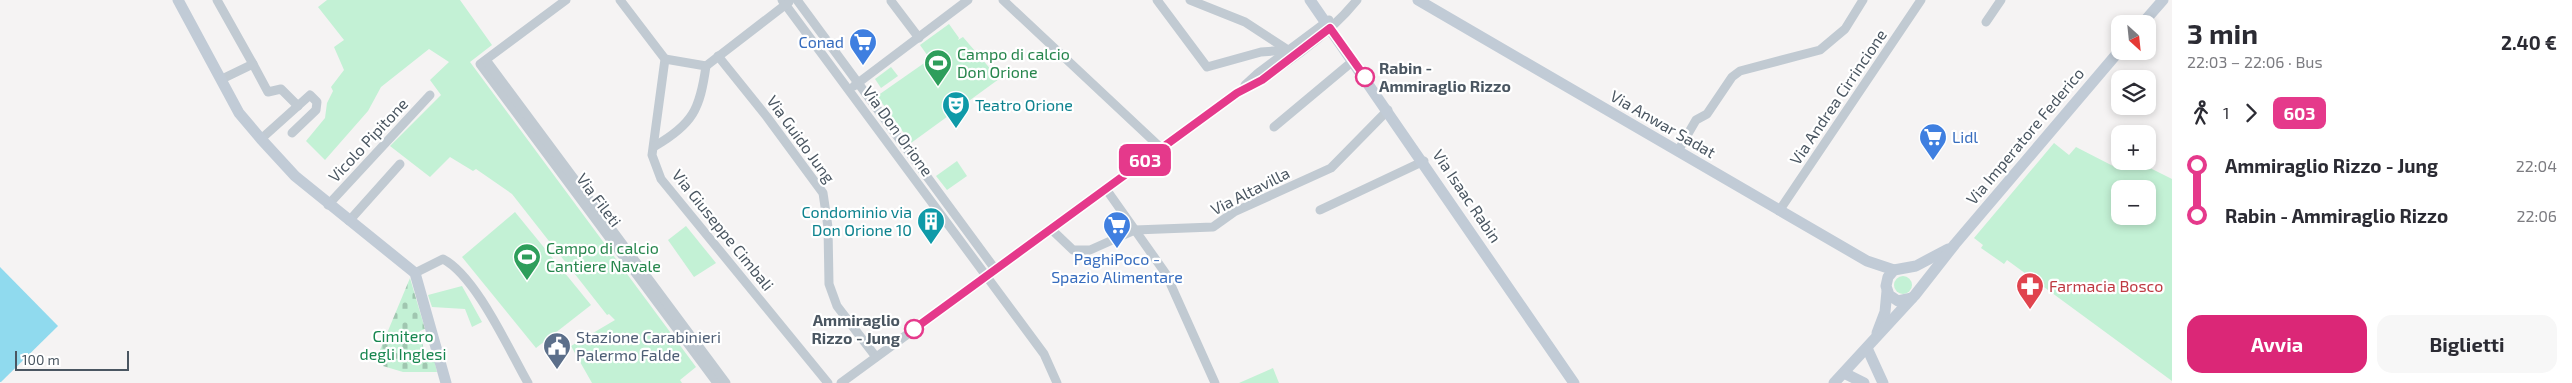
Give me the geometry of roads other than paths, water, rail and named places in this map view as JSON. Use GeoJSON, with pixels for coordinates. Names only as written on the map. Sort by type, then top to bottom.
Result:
{"type":"FeatureCollection","features":[{"type":"Feature","properties":{"kind":"street"},"geometry":{"type":"LineString","coordinates":[[217,0],[268,92],[281,89],[298,106]]}},
{"type":"Feature","properties":{"kind":"street"},"geometry":{"type":"LineString","coordinates":[[486,60],[566,0]]}},
{"type":"Feature","properties":{"kind":"street"},"geometry":{"type":"LineString","coordinates":[[620,0],[665,59],[706,66]]}},
{"type":"Feature","properties":{"kind":"street","name":"Via Don Orione"},"geometry":{"type":"LineString","coordinates":[[797,0],[995,269]]}},
{"type":"Feature","properties":{"kind":"street"},"geometry":{"type":"LineString","coordinates":[[849,90],[968,0]]}},
{"type":"Feature","properties":{"kind":"street"},"geometry":{"type":"LineString","coordinates":[[1003,0],[1161,148]]}},
{"type":"Feature","properties":{"kind":"street"},"geometry":{"type":"LineString","coordinates":[[1157,0],[1207,67],[1261,52],[1288,50]]}},
{"type":"Feature","properties":{"kind":"street"},"geometry":{"type":"LineString","coordinates":[[1190,0],[1245,22],[1288,50]]}},
{"type":"Feature","properties":{"kind":"street","name":"Via Isaac Rabin"},"geometry":{"type":"LineString","coordinates":[[1310,0],[1424,162],[1574,383]]}},
{"type":"Feature","properties":{"kind":"street"},"geometry":{"type":"LineString","coordinates":[[1237,93],[1262,80],[1357,0]]}},
{"type":"Feature","properties":{"kind":"street","name":"Via Anwar Sadat"},"geometry":{"type":"LineString","coordinates":[[1418,0],[1867,261],[1894,270]]}},
{"type":"Feature","properties":{"kind":"street"},"geometry":{"type":"LineString","coordinates":[[1678,151],[1696,120],[1707,114],[1732,77],[1740,71],[1820,50],[1845,29],[1863,0]]}},
{"type":"Feature","properties":{"kind":"street"},"geometry":{"type":"LineString","coordinates":[[1986,22],[2001,0]]}},
{"type":"Feature","properties":{"kind":"street"},"geometry":{"type":"LineString","coordinates":[[2150,15],[2162,0]]}},
{"type":"Feature","properties":{"kind":"street"},"geometry":{"type":"LineString","coordinates":[[891,1],[919,38]]}},
{"type":"Feature","properties":{"kind":"street","name":"Via Andrea Cirrincione"},"geometry":{"type":"LineString","coordinates":[[1779,210],[1917,1]]}},
{"type":"Feature","properties":{"kind":"street"},"geometry":{"type":"LineString","coordinates":[[182,2],[240,112],[262,139],[295,176],[328,205],[415,273],[446,383]]}},
{"type":"Feature","properties":{"kind":"street"},"geometry":{"type":"LineString","coordinates":[[655,146],[674,135],[690,121],[702,94],[706,66],[786,2]]}},
{"type":"Feature","properties":{"kind":"street","name":"Via Don Orione"},"geometry":{"type":"LineString","coordinates":[[786,2],[1044,354],[1057,383]]}},
{"type":"Feature","properties":{"kind":"street"},"geometry":{"type":"LineString","coordinates":[[844,382],[995,269],[1237,93],[1258,73],[1288,50],[1328,25]]}},
{"type":"Feature","properties":{"kind":"street","name":"Via Guido Jung"},"geometry":{"type":"LineString","coordinates":[[718,56],[767,117],[823,193],[828,227],[828,284],[837,306],[876,357]]}},
{"type":"Feature","properties":{"kind":"street","name":"Via Giuseppe Cimbali"},"geometry":{"type":"LineString","coordinates":[[665,59],[655,146],[652,155],[661,179],[828,383]]}},
{"type":"Feature","properties":{"kind":"street","name":"Via Fileti"},"geometry":{"type":"LineString","coordinates":[[717,383],[480,64],[486,60],[726,383]]}},
{"type":"Feature","properties":{"kind":"street","name":"Via Imperatore Federico"},"geometry":{"type":"LineString","coordinates":[[1955,244],[2111,60]]}},
{"type":"Feature","properties":{"kind":"street"},"geometry":{"type":"LineString","coordinates":[[1274,127],[1353,61]]}},
{"type":"Feature","properties":{"kind":"street"},"geometry":{"type":"LineString","coordinates":[[222,79],[253,64]]}},
{"type":"Feature","properties":{"kind":"street"},"geometry":{"type":"LineString","coordinates":[[262,139],[310,95],[318,102],[316,110],[292,133]]}},
{"type":"Feature","properties":{"kind":"street","name":"Vicolo Pipitone"},"geometry":{"type":"LineString","coordinates":[[328,205],[430,95]]}},
{"type":"Feature","properties":{"kind":"street","name":"Via Altavilla"},"geometry":{"type":"LineString","coordinates":[[1051,229],[1073,250],[1090,250],[1135,230],[1213,227],[1234,212],[1331,168],[1388,110]]}},
{"type":"Feature","properties":{"kind":"street"},"geometry":{"type":"LineString","coordinates":[[1320,210],[1424,162]]}},
{"type":"Feature","properties":{"kind":"street"},"geometry":{"type":"LineString","coordinates":[[350,221],[400,164]]}},
{"type":"Feature","properties":{"kind":"street"},"geometry":{"type":"LineString","coordinates":[[1106,189],[1170,283],[1215,383]]}},
{"type":"Feature","properties":{"kind":"street"},"geometry":{"type":"LineString","coordinates":[[1883,383],[1870,343],[1885,312],[1886,282],[1894,270],[1907,269],[1936,257],[1955,244]]}},
{"type":"Feature","properties":{"kind":"street"},"geometry":{"type":"LineString","coordinates":[[1834,383],[1915,295],[1955,244]]}},
{"type":"Feature","properties":{"kind":"street"},"geometry":{"type":"LineString","coordinates":[[415,273],[443,259],[456,266],[472,286],[528,383]]}},
{"type":"Feature","properties":{"kind":"street"},"geometry":{"type":"LineString","coordinates":[[1907,269],[1917,278],[1915,295]]}},
{"type":"Feature","properties":{"kind":"street"},"geometry":{"type":"LineString","coordinates":[[1887,291],[1898,301],[1915,295]]}},
{"type":"Feature","properties":{"kind":"street"},"geometry":{"type":"LineString","coordinates":[[1844,374],[1864,383]]}},
{"type":"Feature","properties":{"kind":"water"},"geometry":{"type":"Polygon","coordinates":[[[0,267],[58,326],[1,382],[0,382],[0,267]]]}},
{"type":"Feature","properties":{"kind":"place","name":"Conad"},"geometry":{"type":"Point","coordinates":[863,66]}},
{"type":"Feature","properties":{"kind":"place","name":"Rabin - Ammiraglio Rizzo"},"geometry":{"type":"Point","coordinates":[1365,77]}},
{"type":"Feature","properties":{"kind":"place","name":"Campo di calcio Don Orione"},"geometry":{"type":"Point","coordinates":[938,87]}},
{"type":"Feature","properties":{"kind":"place","name":"Teatro Orione"},"geometry":{"type":"Point","coordinates":[956,129]}},
{"type":"Feature","properties":{"kind":"place","name":"Lidl"},"geometry":{"type":"Point","coordinates":[1933,161]}},
{"type":"Feature","properties":{"kind":"place","name":"Condominio via Don Orione 10"},"geometry":{"type":"Point","coordinates":[931,245]}},
{"type":"Feature","properties":{"kind":"place","name":"PaghiPoco - Spazio Alimentare"},"geometry":{"type":"Point","coordinates":[1117,249]}},
{"type":"Feature","properties":{"kind":"place","name":"Campo di calcio Cantiere Navale"},"geometry":{"type":"Point","coordinates":[527,281]}},
{"type":"Feature","properties":{"kind":"place","name":"Farmacia Bosco"},"geometry":{"type":"Point","coordinates":[2030,310]}},
{"type":"Feature","properties":{"kind":"place","name":"Ammiraglio Rizzo - Jung"},"geometry":{"type":"Point","coordinates":[914,329]}},
{"type":"Feature","properties":{"kind":"place","name":"Stazione Carabinieri Palermo Falde"},"geometry":{"type":"Point","coordinates":[557,370]}},
{"type":"Feature","properties":{"kind":"park label","name":"Cimitero degli Inglesi"},"geometry":{"type":"Point","coordinates":[403,345]}}]}
